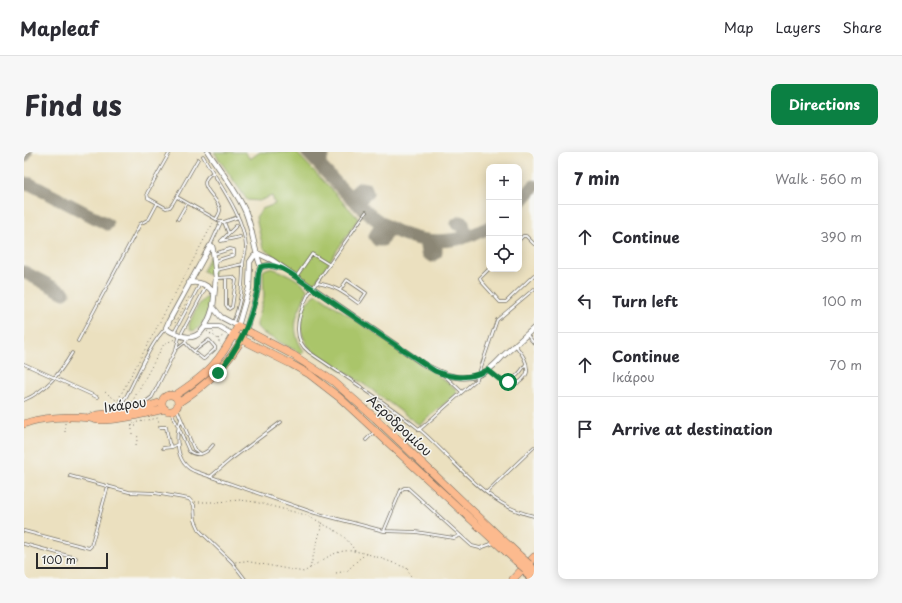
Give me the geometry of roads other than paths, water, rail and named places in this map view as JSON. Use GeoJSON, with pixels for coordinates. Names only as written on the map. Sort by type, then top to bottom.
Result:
{"type":"FeatureCollection","features":[{"type":"Feature","properties":{"kind":"main road","name":"Αεροδρομίου"},"geometry":{"type":"LineString","coordinates":[[235,325],[313,367],[339,386],[375,418],[530,569]]}},
{"type":"Feature","properties":{"kind":"main road","name":"Ικάρου"},"geometry":{"type":"LineString","coordinates":[[88,418],[97,415],[132,411],[170,402],[212,367],[227,347],[233,335],[235,325]]}},
{"type":"Feature","properties":{"kind":"main road","name":"Ικάρου"},"geometry":{"type":"LineString","coordinates":[[24,424],[45,418],[88,418],[97,420],[132,417],[170,402],[207,383],[218,373],[241,340],[246,330]]}},
{"type":"Feature","properties":{"kind":"main road","name":"Αεροδρομίου"},"geometry":{"type":"LineString","coordinates":[[233,335],[309,374],[340,398],[376,430],[495,543],[518,558]]}},
{"type":"Feature","properties":{"kind":"main road"},"geometry":{"type":"LineString","coordinates":[[513,579],[530,569]]}},
{"type":"Feature","properties":{"kind":"street"},"geometry":{"type":"LineString","coordinates":[[208,152],[235,192],[245,212],[253,233],[261,267]]}},
{"type":"Feature","properties":{"kind":"street"},"geometry":{"type":"LineString","coordinates":[[210,246],[213,248],[214,254],[216,278],[211,315],[205,327],[198,335],[186,340],[166,328],[166,324],[210,246]]}},
{"type":"Feature","properties":{"kind":"street"},"geometry":{"type":"LineString","coordinates":[[257,254],[272,260],[422,363],[444,375],[461,378],[479,374],[488,370],[534,328]]}},
{"type":"Feature","properties":{"kind":"street"},"geometry":{"type":"LineString","coordinates":[[213,307],[221,317],[235,325],[246,303],[249,288],[250,262],[257,254]]}},
{"type":"Feature","properties":{"kind":"street"},"geometry":{"type":"LineString","coordinates":[[246,330],[258,289],[258,272],[261,267],[269,265],[289,272]]}},
{"type":"Feature","properties":{"kind":"street"},"geometry":{"type":"LineString","coordinates":[[189,283],[195,282],[207,286],[210,288],[214,296]]}},
{"type":"Feature","properties":{"kind":"street"},"geometry":{"type":"LineString","coordinates":[[246,303],[254,305]]}},
{"type":"Feature","properties":{"kind":"street"},"geometry":{"type":"LineString","coordinates":[[205,327],[219,327],[233,335]]}},
{"type":"Feature","properties":{"kind":"lane"},"geometry":{"type":"LineString","coordinates":[[169,152],[146,193],[148,198],[168,209],[198,159]]}},
{"type":"Feature","properties":{"kind":"lane"},"geometry":{"type":"LineString","coordinates":[[203,156],[238,217],[246,248],[243,264],[243,286],[235,325]]}},
{"type":"Feature","properties":{"kind":"lane"},"geometry":{"type":"LineString","coordinates":[[212,173],[207,177],[205,183],[220,210],[216,219]]}},
{"type":"Feature","properties":{"kind":"lane"},"geometry":{"type":"LineString","coordinates":[[176,197],[222,222],[228,233]]}},
{"type":"Feature","properties":{"kind":"lane"},"geometry":{"type":"LineString","coordinates":[[178,219],[187,203]]}},
{"type":"Feature","properties":{"kind":"lane"},"geometry":{"type":"LineString","coordinates":[[78,341],[140,224],[149,219],[157,204]]}},
{"type":"Feature","properties":{"kind":"lane"},"geometry":{"type":"LineString","coordinates":[[366,212],[308,296],[302,308],[298,322],[299,336],[304,347],[374,396],[419,430],[486,492],[505,506],[534,516]]}},
{"type":"Feature","properties":{"kind":"lane"},"geometry":{"type":"LineString","coordinates":[[210,246],[222,222],[238,217]]}},
{"type":"Feature","properties":{"kind":"lane"},"geometry":{"type":"LineString","coordinates":[[237,225],[221,240],[221,242],[240,237]]}},
{"type":"Feature","properties":{"kind":"lane"},"geometry":{"type":"LineString","coordinates":[[522,237],[526,236],[534,244]]}},
{"type":"Feature","properties":{"kind":"lane"},"geometry":{"type":"LineString","coordinates":[[214,254],[230,249],[234,252],[231,256],[214,262]]}},
{"type":"Feature","properties":{"kind":"lane"},"geometry":{"type":"LineString","coordinates":[[296,277],[312,254],[330,265]]}},
{"type":"Feature","properties":{"kind":"lane"},"geometry":{"type":"LineString","coordinates":[[215,270],[243,264]]}},
{"type":"Feature","properties":{"kind":"lane"},"geometry":{"type":"LineString","coordinates":[[486,272],[480,278],[481,281],[500,302],[503,303],[506,302],[534,275]]}},
{"type":"Feature","properties":{"kind":"lane"},"geometry":{"type":"LineString","coordinates":[[216,278],[233,277],[236,280],[232,307],[229,309],[226,305],[226,278]]}},
{"type":"Feature","properties":{"kind":"lane"},"geometry":{"type":"LineString","coordinates":[[317,283],[340,290],[358,302],[360,302],[366,292],[347,280],[340,290]]}},
{"type":"Feature","properties":{"kind":"lane"},"geometry":{"type":"LineString","coordinates":[[174,333],[200,283]]}},
{"type":"Feature","properties":{"kind":"lane"},"geometry":{"type":"LineString","coordinates":[[123,401],[126,404],[132,405],[144,403],[152,397],[207,286]]}},
{"type":"Feature","properties":{"kind":"lane"},"geometry":{"type":"LineString","coordinates":[[419,430],[477,379],[497,320],[534,289]]}},
{"type":"Feature","properties":{"kind":"lane"},"geometry":{"type":"LineString","coordinates":[[114,413],[115,408],[123,401],[157,339],[166,328]]}},
{"type":"Feature","properties":{"kind":"lane"},"geometry":{"type":"LineString","coordinates":[[527,334],[534,343]]}},
{"type":"Feature","properties":{"kind":"lane"},"geometry":{"type":"LineString","coordinates":[[176,349],[186,340],[194,351],[204,359],[215,347],[208,340],[194,351]]}},
{"type":"Feature","properties":{"kind":"lane"},"geometry":{"type":"LineString","coordinates":[[488,370],[506,383],[516,384],[524,378],[527,371],[526,364],[524,358],[515,345]]}},
{"type":"Feature","properties":{"kind":"lane"},"geometry":{"type":"LineString","coordinates":[[24,400],[39,392],[54,378],[63,369],[72,353]]}},
{"type":"Feature","properties":{"kind":"lane"},"geometry":{"type":"LineString","coordinates":[[24,364],[96,397]]}},
{"type":"Feature","properties":{"kind":"lane"},"geometry":{"type":"LineString","coordinates":[[506,383],[513,380],[522,371],[526,364]]}},
{"type":"Feature","properties":{"kind":"lane"},"geometry":{"type":"LineString","coordinates":[[444,375],[462,392]]}},
{"type":"Feature","properties":{"kind":"lane"},"geometry":{"type":"LineString","coordinates":[[170,402],[181,419],[194,449],[196,452],[202,454]]}},
{"type":"Feature","properties":{"kind":"lane"},"geometry":{"type":"LineString","coordinates":[[170,402],[178,426],[189,451],[196,454],[202,454],[209,451],[214,446]]}},
{"type":"Feature","properties":{"kind":"lane"},"geometry":{"type":"LineString","coordinates":[[181,419],[178,426],[178,444],[182,461],[189,469],[315,513],[384,531],[416,532],[454,538],[459,536]]}},
{"type":"Feature","properties":{"kind":"lane"},"geometry":{"type":"LineString","coordinates":[[210,477],[234,456],[281,422]]}},
{"type":"Feature","properties":{"kind":"lane"},"geometry":{"type":"LineString","coordinates":[[160,427],[166,427],[169,443],[172,447]]}},
{"type":"Feature","properties":{"kind":"lane"},"geometry":{"type":"LineString","coordinates":[[366,440],[376,430]]}},
{"type":"Feature","properties":{"kind":"lane"},"geometry":{"type":"LineString","coordinates":[[163,448],[172,447],[178,444]]}},
{"type":"Feature","properties":{"kind":"lane"},"geometry":{"type":"LineString","coordinates":[[486,492],[534,448]]}},
{"type":"Feature","properties":{"kind":"lane"},"geometry":{"type":"LineString","coordinates":[[70,476],[132,493],[155,493],[189,499],[193,502],[198,529],[232,562],[245,579]]}},
{"type":"Feature","properties":{"kind":"lane"},"geometry":{"type":"LineString","coordinates":[[24,531],[89,548],[91,546],[108,486]]}},
{"type":"Feature","properties":{"kind":"lane"},"geometry":{"type":"LineString","coordinates":[[384,531],[401,490],[408,488],[459,536],[472,546],[480,548],[495,543]]}},
{"type":"Feature","properties":{"kind":"lane"},"geometry":{"type":"LineString","coordinates":[[24,544],[76,558]]}}]}
